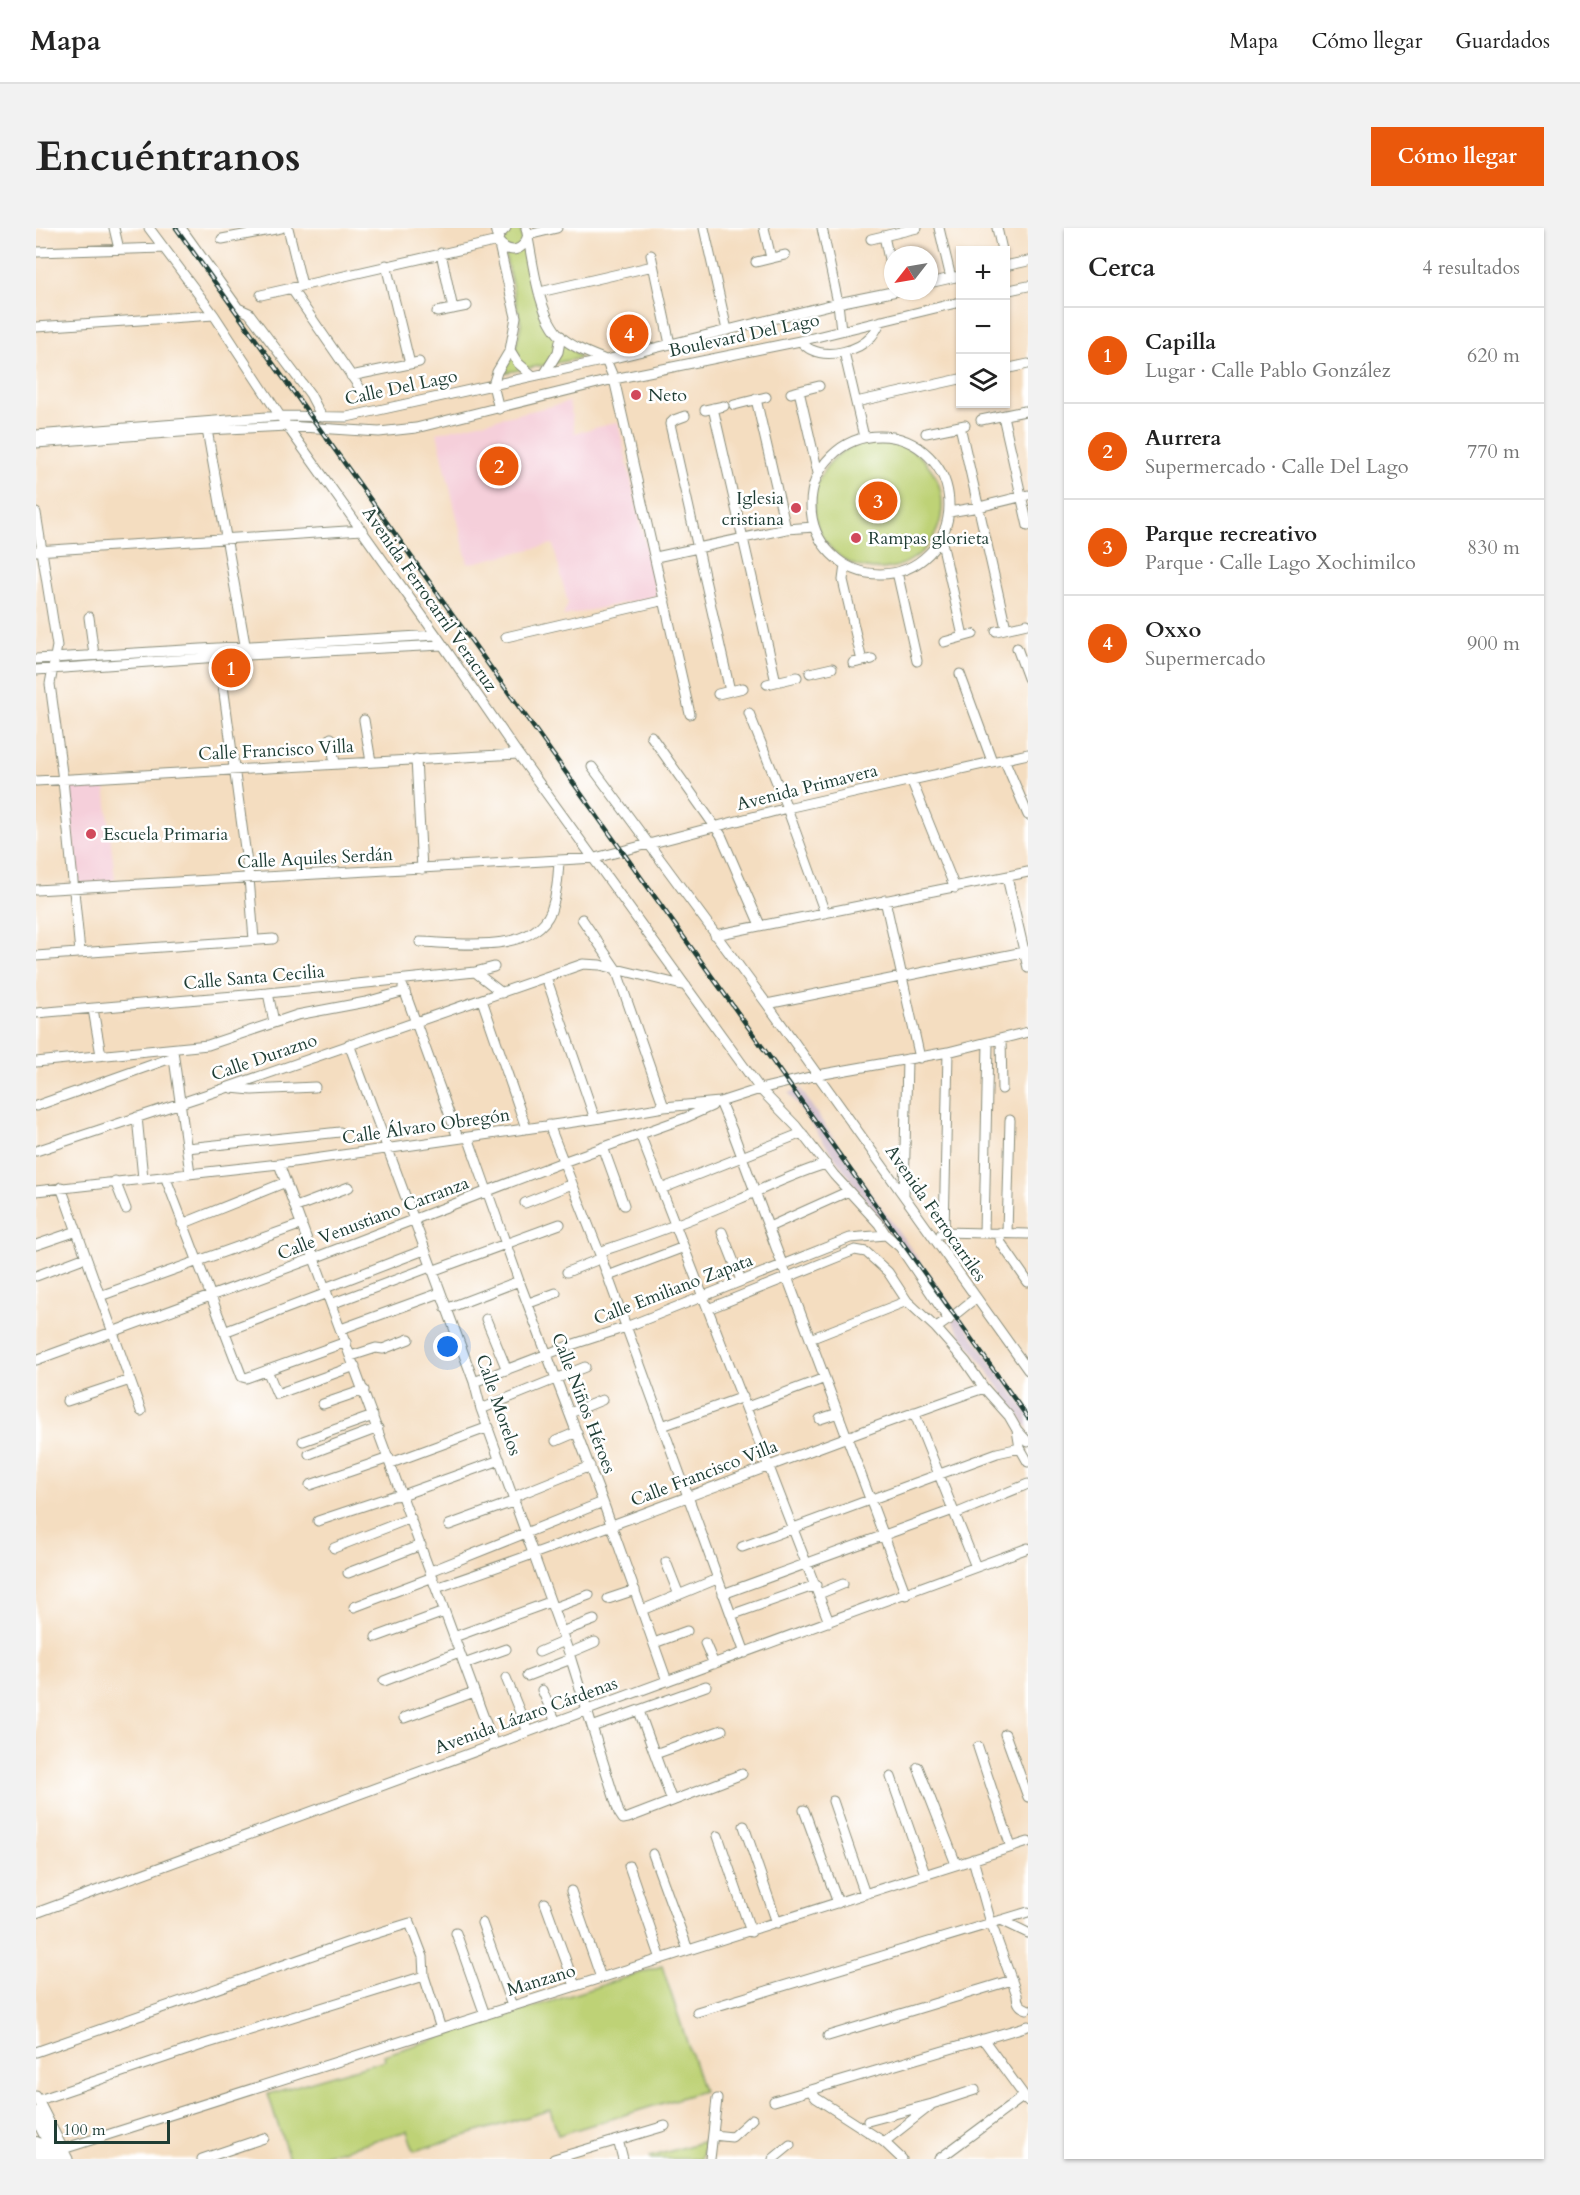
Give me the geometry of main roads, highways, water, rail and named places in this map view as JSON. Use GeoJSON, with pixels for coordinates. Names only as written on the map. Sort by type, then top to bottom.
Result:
{"type":"FeatureCollection","features":[{"type":"Feature","properties":{"kind":"highway"},"geometry":{"type":"LineString","coordinates":[[37,2103],[61,2154]]}},
{"type":"Feature","properties":{"kind":"highway"},"geometry":{"type":"LineString","coordinates":[[36,2144],[44,2159]]}},
{"type":"Feature","properties":{"kind":"railway"},"geometry":{"type":"LineString","coordinates":[[176,228],[1028,1418]]}},
{"type":"Feature","properties":{"kind":"place","name":"Oxxo"},"geometry":{"type":"Point","coordinates":[629,334]}},
{"type":"Feature","properties":{"kind":"place","name":"Neto"},"geometry":{"type":"Point","coordinates":[636,395]}},
{"type":"Feature","properties":{"kind":"place","name":"Aurrera"},"geometry":{"type":"Point","coordinates":[499,466]}},
{"type":"Feature","properties":{"kind":"place","name":"Parque recreativo"},"geometry":{"type":"Point","coordinates":[878,501]}},
{"type":"Feature","properties":{"kind":"place","name":"Iglesia cristiana"},"geometry":{"type":"Point","coordinates":[796,508]}},
{"type":"Feature","properties":{"kind":"place","name":"Rampas glorieta"},"geometry":{"type":"Point","coordinates":[856,538]}},
{"type":"Feature","properties":{"kind":"place","name":"Capilla"},"geometry":{"type":"Point","coordinates":[231,668]}},
{"type":"Feature","properties":{"kind":"place","name":"Escuela Primaria"},"geometry":{"type":"Point","coordinates":[91,834]}}]}
